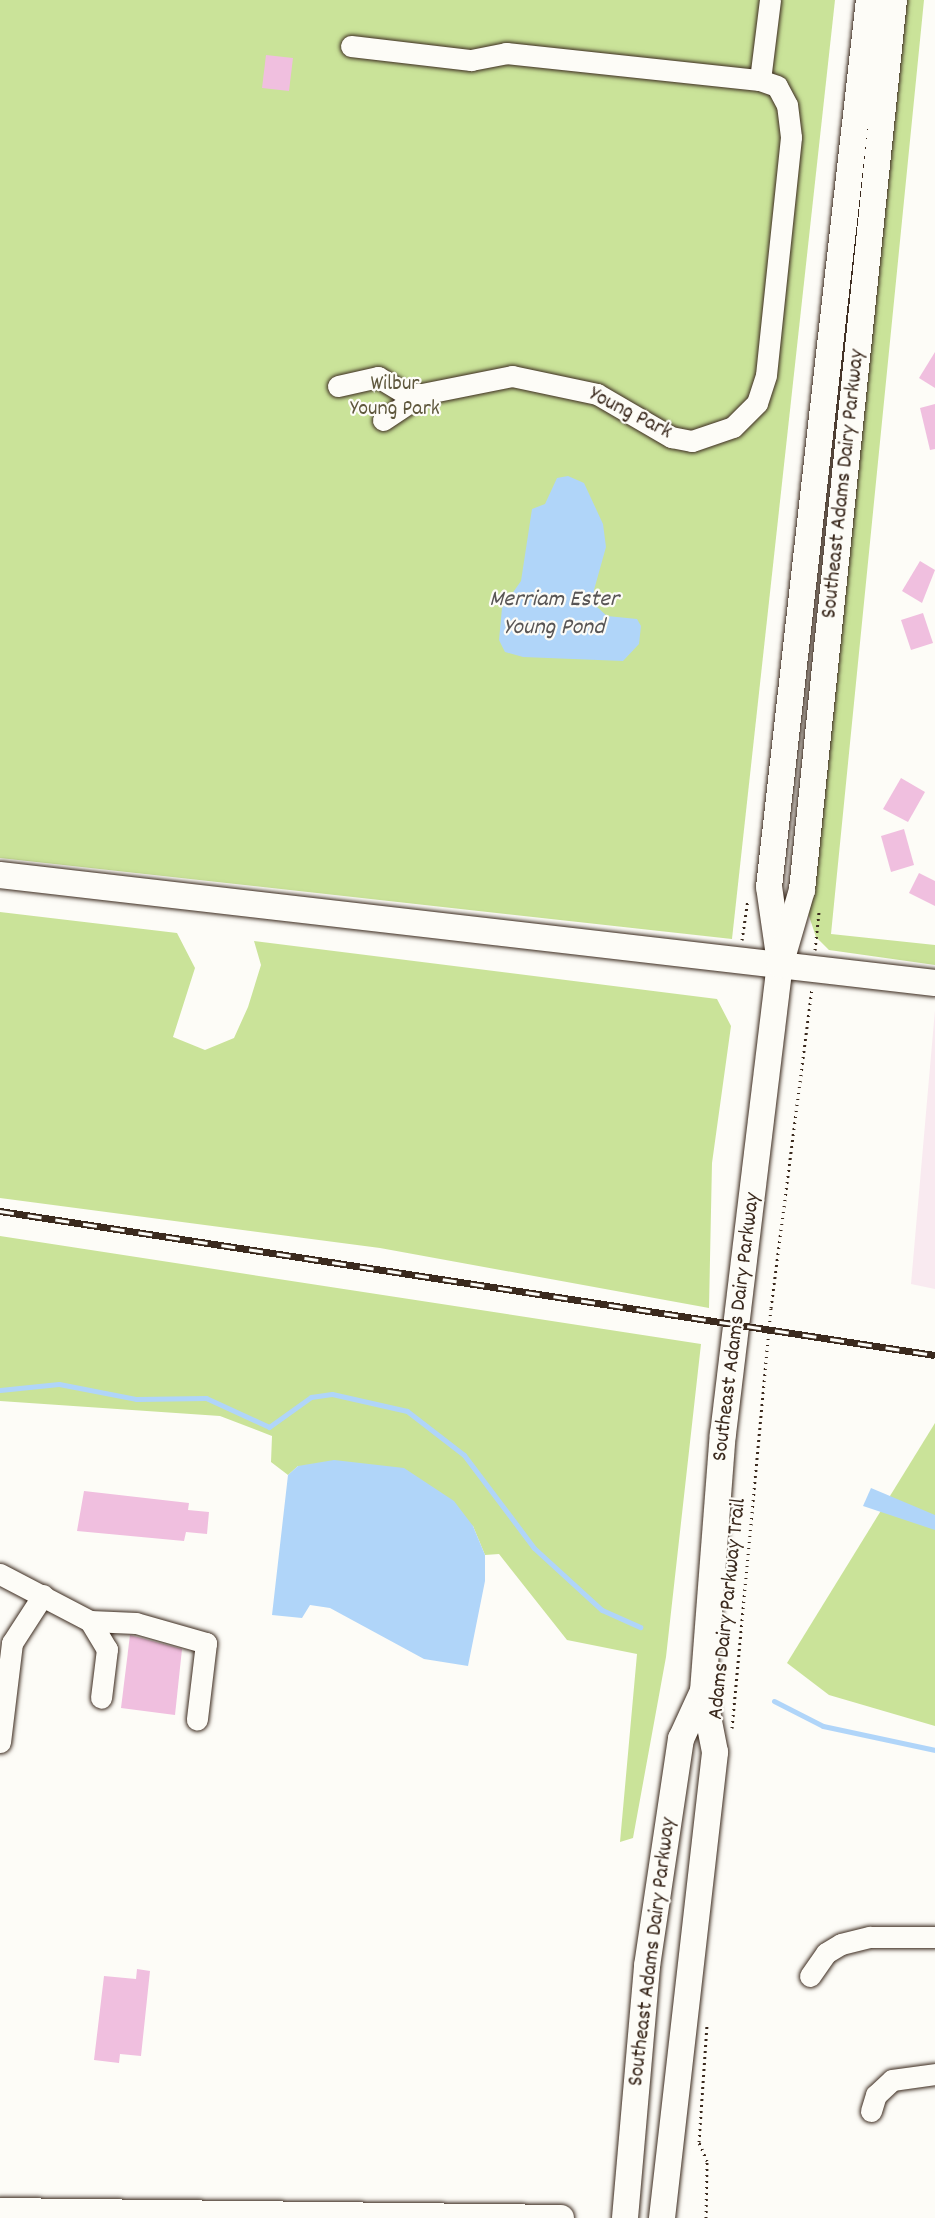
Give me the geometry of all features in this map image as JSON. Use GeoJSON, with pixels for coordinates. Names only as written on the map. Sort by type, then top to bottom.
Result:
{"type":"FeatureCollection","features":[{"type":"Feature","properties":{"kind":"main road","name":"Southeast Adams Dairy Parkway"},"geometry":{"type":"LineString","coordinates":[[780,965],[769,887],[869,0]]}},
{"type":"Feature","properties":{"kind":"main road","name":"Southeast Adams Dairy Parkway"},"geometry":{"type":"LineString","coordinates":[[662,2218],[715,1752],[703,1691],[723,1434],[780,965],[802,890],[894,0]]}},
{"type":"Feature","properties":{"kind":"main road"},"geometry":{"type":"LineString","coordinates":[[0,875],[935,983]]}},
{"type":"Feature","properties":{"kind":"main road","name":"Southeast Adams Dairy Parkway"},"geometry":{"type":"LineString","coordinates":[[625,2218],[652,1932],[681,1739],[703,1691]]}},
{"type":"Feature","properties":{"kind":"main road"},"geometry":{"type":"LineString","coordinates":[[0,2211],[561,2218]]}},
{"type":"Feature","properties":{"kind":"street"},"geometry":{"type":"LineString","coordinates":[[760,80],[770,0]]}},
{"type":"Feature","properties":{"kind":"street","name":"Young Park"},"geometry":{"type":"LineString","coordinates":[[338,386],[378,377],[406,394],[422,394],[500,377],[555,381],[597,394],[671,437],[692,441],[714,437],[746,417],[766,375],[790,137],[788,105],[777,86],[760,80],[506,53],[471,60],[351,46]]}},
{"type":"Feature","properties":{"kind":"street"},"geometry":{"type":"LineString","coordinates":[[383,420],[422,394]]}},
{"type":"Feature","properties":{"kind":"street"},"geometry":{"type":"LineString","coordinates":[[0,1574],[90,1621],[136,1623],[206,1643],[197,1719]]}},
{"type":"Feature","properties":{"kind":"street"},"geometry":{"type":"LineString","coordinates":[[0,1742],[12,1643],[44,1595]]}},
{"type":"Feature","properties":{"kind":"street"},"geometry":{"type":"LineString","coordinates":[[90,1621],[107,1648],[101,1698]]}},
{"type":"Feature","properties":{"kind":"street"},"geometry":{"type":"LineString","coordinates":[[810,1976],[826,1953],[841,1944],[935,1937]]}},
{"type":"Feature","properties":{"kind":"street"},"geometry":{"type":"LineString","coordinates":[[871,2111],[876,2095],[892,2080],[935,2074]]}},
{"type":"Feature","properties":{"kind":"path","name":"Adams Dairy Parkway Trail"},"geometry":{"type":"LineString","coordinates":[[731,1741],[771,1308],[810,1003]]}},
{"type":"Feature","properties":{"kind":"path"},"geometry":{"type":"LineString","coordinates":[[706,2218],[707,2161],[699,2142],[708,2011]]}},
{"type":"Feature","properties":{"kind":"shaded area"},"geometry":{"type":"Polygon","coordinates":[[[935,1010],[935,1289],[911,1284],[935,1010]]]}},
{"type":"Feature","properties":{"kind":"green space","name":"Wilbur Young Park"},"geometry":{"type":"Polygon","coordinates":[[[0,0],[835,0],[732,939],[0,858],[0,0]]]}},
{"type":"Feature","properties":{"kind":"green space"},"geometry":{"type":"Polygon","coordinates":[[[903,0],[924,0],[831,934],[935,945],[935,965],[829,950],[816,937],[808,913],[903,0]]]}},
{"type":"Feature","properties":{"kind":"green space"},"geometry":{"type":"Polygon","coordinates":[[[0,912],[177,933],[195,968],[173,1037],[205,1050],[234,1038],[248,1007],[261,965],[254,941],[717,999],[731,1026],[712,1163],[709,1308],[380,1248],[0,1198],[0,912]]]}},
{"type":"Feature","properties":{"kind":"green space"},"geometry":{"type":"Polygon","coordinates":[[[0,1236],[701,1344],[666,1657],[633,1838],[620,1842],[637,1654],[567,1640],[499,1554],[485,1555],[473,1526],[298,1466],[288,1475],[271,1462],[272,1436],[220,1416],[0,1401],[0,1236]]]}},
{"type":"Feature","properties":{"kind":"green space"},"geometry":{"type":"Polygon","coordinates":[[[935,1423],[935,1726],[829,1695],[787,1663],[935,1423]]]}},
{"type":"Feature","properties":{"kind":"water","name":"Merriam Ester Young Pond"},"geometry":{"type":"Polygon","coordinates":[[[568,476],[584,483],[603,524],[606,547],[594,590],[597,607],[607,616],[637,619],[641,626],[639,644],[623,661],[523,657],[505,652],[499,640],[502,608],[521,581],[532,509],[545,504],[557,478],[568,476]]]}},
{"type":"Feature","properties":{"kind":"water"},"geometry":{"type":"Polygon","coordinates":[[[334,1460],[404,1468],[454,1501],[473,1526],[485,1555],[485,1581],[468,1666],[424,1659],[330,1608],[310,1605],[302,1618],[272,1615],[288,1475],[298,1466],[334,1460]]]}},
{"type":"Feature","properties":{"kind":"water"},"geometry":{"type":"Polygon","coordinates":[[[871,1488],[935,1515],[935,1530],[863,1506],[871,1488]]]}},
{"type":"Feature","properties":{"kind":"building"},"geometry":{"type":"Polygon","coordinates":[[[266,55],[293,58],[289,91],[262,88],[266,55]]]}},
{"type":"Feature","properties":{"kind":"building"},"geometry":{"type":"Polygon","coordinates":[[[935,352],[935,388],[919,378],[935,352]]]}},
{"type":"Feature","properties":{"kind":"building"},"geometry":{"type":"Polygon","coordinates":[[[935,404],[935,449],[930,450],[920,408],[935,404]]]}},
{"type":"Feature","properties":{"kind":"building"},"geometry":{"type":"Polygon","coordinates":[[[920,561],[935,570],[922,603],[902,591],[920,561]]]}},
{"type":"Feature","properties":{"kind":"building"},"geometry":{"type":"Polygon","coordinates":[[[923,613],[933,643],[911,650],[901,620],[923,613]]]}},
{"type":"Feature","properties":{"kind":"building"},"geometry":{"type":"Polygon","coordinates":[[[901,778],[925,792],[908,822],[883,809],[901,778]]]}},
{"type":"Feature","properties":{"kind":"building"},"geometry":{"type":"Polygon","coordinates":[[[904,829],[914,865],[891,872],[881,836],[904,829]]]}},
{"type":"Feature","properties":{"kind":"building"},"geometry":{"type":"Polygon","coordinates":[[[919,873],[935,881],[935,906],[909,893],[919,873]]]}},
{"type":"Feature","properties":{"kind":"building"},"geometry":{"type":"Polygon","coordinates":[[[84,1491],[189,1503],[188,1510],[209,1512],[207,1534],[186,1532],[184,1541],[77,1531],[84,1491]]]}},
{"type":"Feature","properties":{"kind":"building"},"geometry":{"type":"Polygon","coordinates":[[[130,1635],[182,1649],[175,1715],[121,1708],[130,1635]]]}},
{"type":"Feature","properties":{"kind":"building"},"geometry":{"type":"Polygon","coordinates":[[[137,1969],[150,1971],[141,2056],[120,2054],[119,2063],[94,2060],[104,1976],[136,1979],[137,1969]]]}},
{"type":"Feature","properties":{"kind":"waterway"},"geometry":{"type":"LineString","coordinates":[[0,1390],[59,1384],[136,1399],[206,1398],[269,1427],[311,1397],[332,1394],[407,1411],[464,1455],[534,1548],[602,1610],[640,1627]]}},
{"type":"Feature","properties":{"kind":"waterway"},"geometry":{"type":"LineString","coordinates":[[774,1701],[823,1726],[935,1750]]}},
{"type":"Feature","properties":{"kind":"railway"},"geometry":{"type":"LineString","coordinates":[[0,1211],[935,1355]]}}]}
